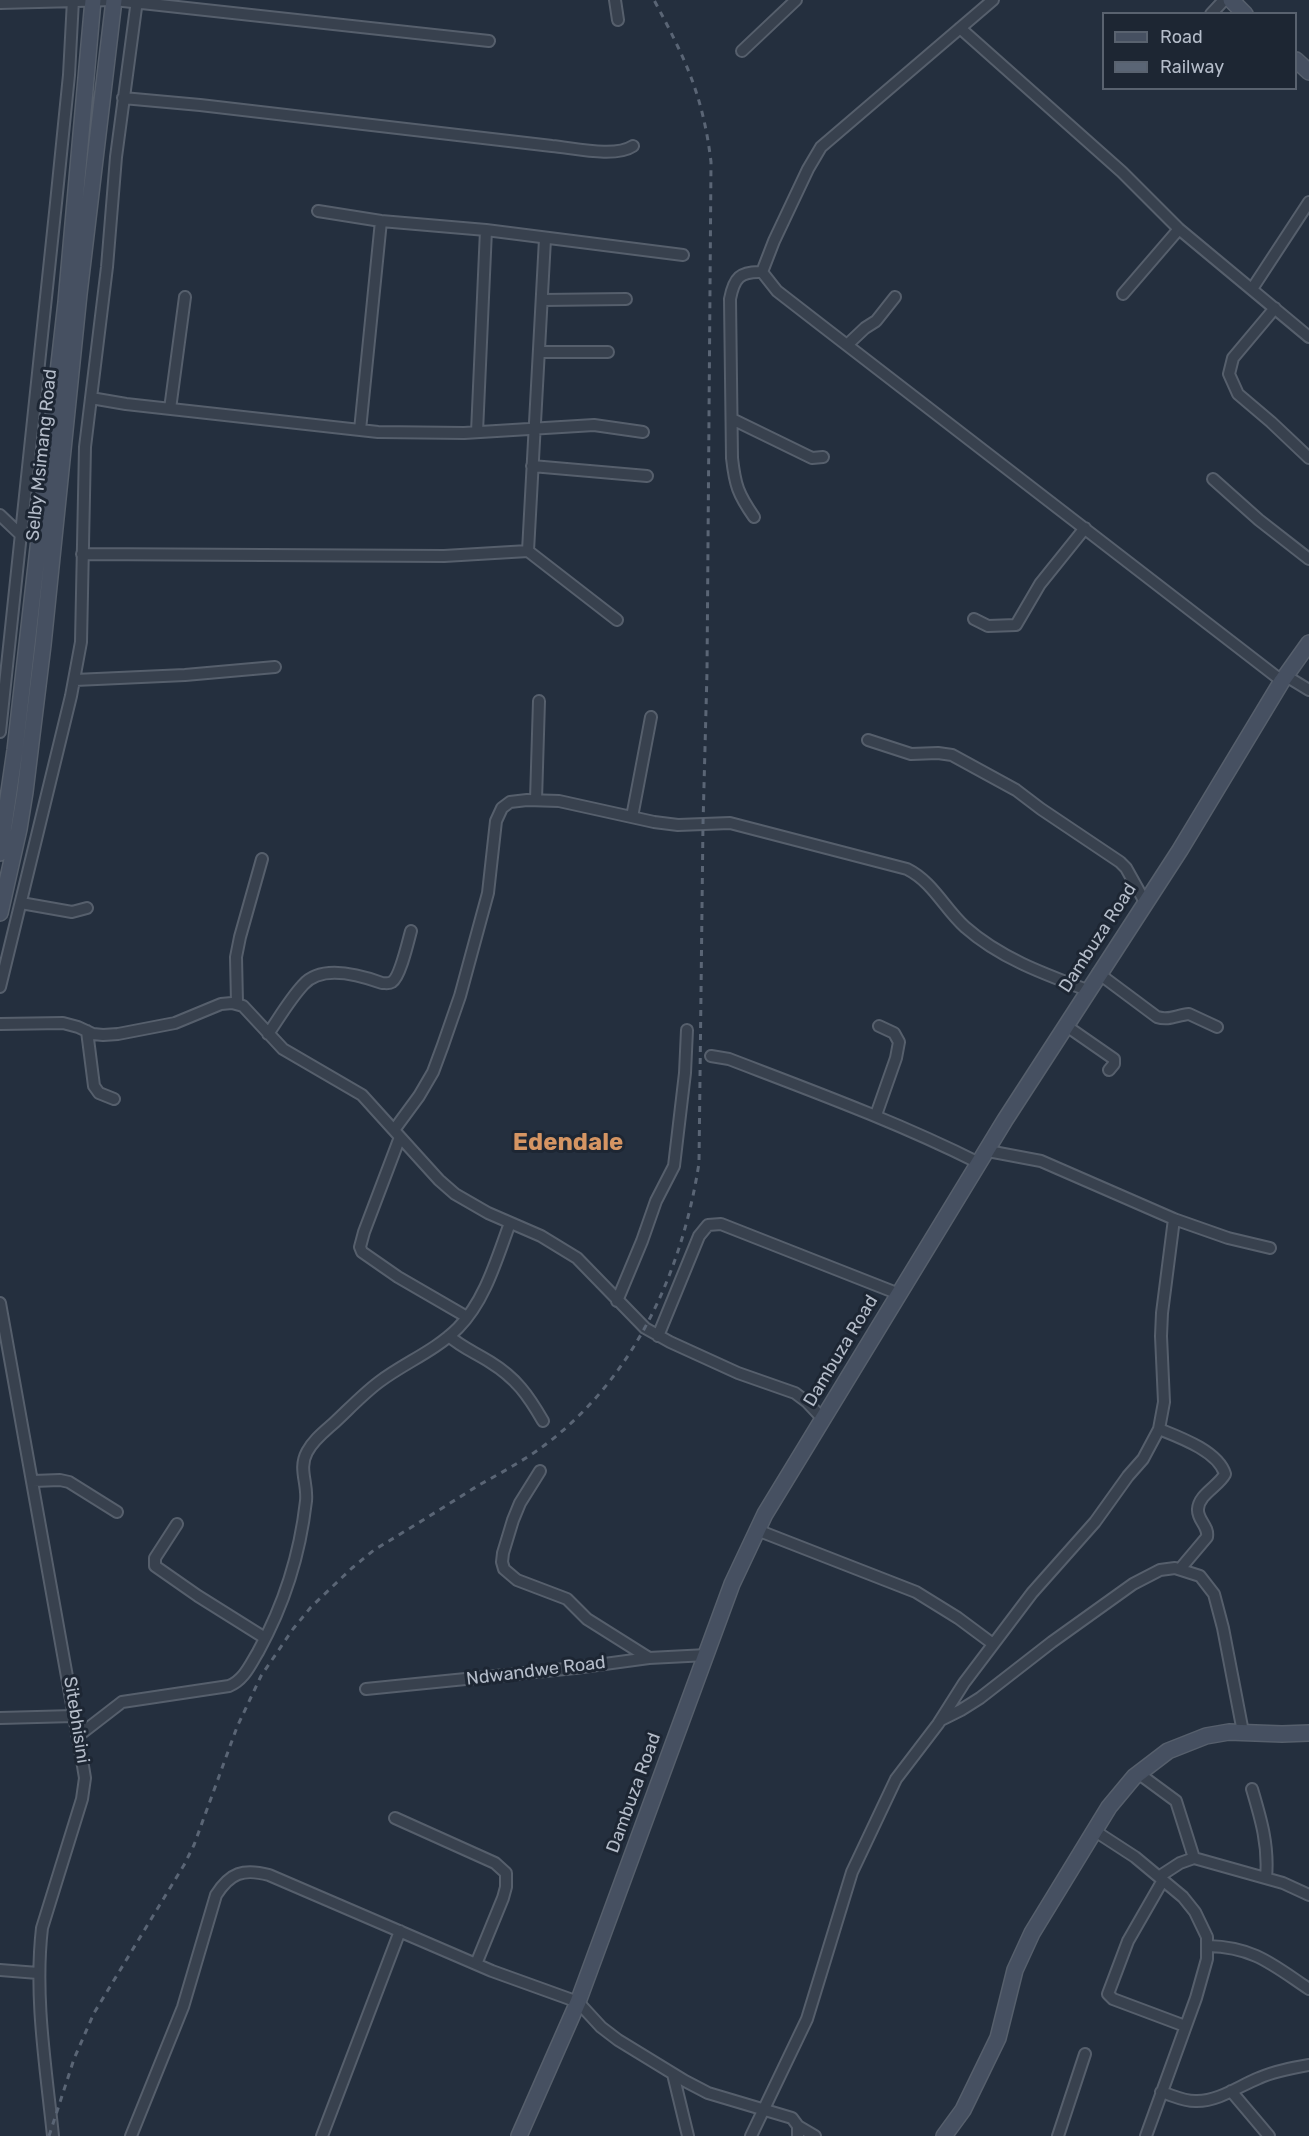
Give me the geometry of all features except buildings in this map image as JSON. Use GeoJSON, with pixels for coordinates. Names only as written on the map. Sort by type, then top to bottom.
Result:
{"type":"FeatureCollection","features":[{"type":"Feature","properties":{"kind":"street","name":"Selby Msimang Road"},"geometry":{"type":"LineString","coordinates":[[0,913],[25,792],[114,0]]}},
{"type":"Feature","properties":{"kind":"street"},"geometry":{"type":"LineString","coordinates":[[615,0],[618,20]]}},
{"type":"Feature","properties":{"kind":"street"},"geometry":{"type":"LineString","coordinates":[[742,51],[796,0]]}},
{"type":"Feature","properties":{"kind":"street"},"geometry":{"type":"LineString","coordinates":[[762,272],[798,189],[814,156],[821,147],[993,0]]}},
{"type":"Feature","properties":{"kind":"street"},"geometry":{"type":"LineString","coordinates":[[1213,12],[1224,0]]}},
{"type":"Feature","properties":{"kind":"street"},"geometry":{"type":"LineString","coordinates":[[1231,0],[1243,12]]}},
{"type":"Feature","properties":{"kind":"street"},"geometry":{"type":"LineString","coordinates":[[0,732],[69,75],[73,1]]}},
{"type":"Feature","properties":{"kind":"street","name":"Selby Msimang Road"},"geometry":{"type":"LineString","coordinates":[[0,853],[15,750],[66,302],[93,1]]}},
{"type":"Feature","properties":{"kind":"street"},"geometry":{"type":"LineString","coordinates":[[0,987],[75,680],[81,642],[85,447],[107,267],[123,98],[137,1]]}},
{"type":"Feature","properties":{"kind":"street"},"geometry":{"type":"LineString","coordinates":[[0,3],[137,1],[489,41]]}},
{"type":"Feature","properties":{"kind":"street"},"geometry":{"type":"LineString","coordinates":[[960,28],[1122,172],[1179,229],[1309,337]]}},
{"type":"Feature","properties":{"kind":"street"},"geometry":{"type":"LineString","coordinates":[[123,98],[609,152],[627,150],[633,146]]}},
{"type":"Feature","properties":{"kind":"street"},"geometry":{"type":"LineString","coordinates":[[1252,289],[1309,202]]}},
{"type":"Feature","properties":{"kind":"street"},"geometry":{"type":"LineString","coordinates":[[318,210],[381,221],[486,230],[682,255]]}},
{"type":"Feature","properties":{"kind":"street"},"geometry":{"type":"LineString","coordinates":[[360,430],[381,221]]}},
{"type":"Feature","properties":{"kind":"street"},"geometry":{"type":"LineString","coordinates":[[1124,294],[1179,229]]}},
{"type":"Feature","properties":{"kind":"street"},"geometry":{"type":"LineString","coordinates":[[477,432],[486,230]]}},
{"type":"Feature","properties":{"kind":"street"},"geometry":{"type":"LineString","coordinates":[[528,551],[545,238]]}},
{"type":"Feature","properties":{"kind":"street"},"geometry":{"type":"LineString","coordinates":[[762,272],[777,291],[1085,528],[1284,679],[1309,690]]}},
{"type":"Feature","properties":{"kind":"street"},"geometry":{"type":"LineString","coordinates":[[754,517],[739,495],[734,479],[730,299],[735,282],[745,273],[762,272]]}},
{"type":"Feature","properties":{"kind":"street"},"geometry":{"type":"LineString","coordinates":[[170,409],[184,297]]}},
{"type":"Feature","properties":{"kind":"street"},"geometry":{"type":"LineString","coordinates":[[847,345],[876,321],[896,297]]}},
{"type":"Feature","properties":{"kind":"street"},"geometry":{"type":"LineString","coordinates":[[543,300],[626,299]]}},
{"type":"Feature","properties":{"kind":"street"},"geometry":{"type":"LineString","coordinates":[[1275,308],[1233,358],[1229,374],[1238,394],[1309,458]]}},
{"type":"Feature","properties":{"kind":"street"},"geometry":{"type":"LineString","coordinates":[[540,352],[608,352]]}},
{"type":"Feature","properties":{"kind":"street"},"geometry":{"type":"LineString","coordinates":[[91,398],[360,430],[430,433],[602,426],[643,432]]}},
{"type":"Feature","properties":{"kind":"street"},"geometry":{"type":"LineString","coordinates":[[732,419],[812,458],[823,457]]}},
{"type":"Feature","properties":{"kind":"street"},"geometry":{"type":"LineString","coordinates":[[532,466],[647,476]]}},
{"type":"Feature","properties":{"kind":"street"},"geometry":{"type":"LineString","coordinates":[[1213,479],[1259,520],[1309,559]]}},
{"type":"Feature","properties":{"kind":"street"},"geometry":{"type":"LineString","coordinates":[[0,515],[20,534]]}},
{"type":"Feature","properties":{"kind":"street"},"geometry":{"type":"LineString","coordinates":[[974,619],[988,626],[1016,626],[1040,584],[1085,528]]}},
{"type":"Feature","properties":{"kind":"street"},"geometry":{"type":"LineString","coordinates":[[82,554],[444,556],[528,551],[617,620]]}},
{"type":"Feature","properties":{"kind":"street","name":"Dambuza Road"},"geometry":{"type":"LineString","coordinates":[[519,2136],[578,2002],[732,1584],[757,1530],[1065,1025],[1180,849],[1284,679],[1309,643]]}},
{"type":"Feature","properties":{"kind":"street"},"geometry":{"type":"LineString","coordinates":[[75,680],[275,668]]}},
{"type":"Feature","properties":{"kind":"street"},"geometry":{"type":"LineString","coordinates":[[536,800],[539,701]]}},
{"type":"Feature","properties":{"kind":"street"},"geometry":{"type":"LineString","coordinates":[[632,817],[651,717]]}},
{"type":"Feature","properties":{"kind":"street"},"geometry":{"type":"LineString","coordinates":[[868,740],[911,754],[946,753],[1007,784],[1120,862],[1126,868],[1144,902]]}},
{"type":"Feature","properties":{"kind":"street"},"geometry":{"type":"LineString","coordinates":[[467,1317],[398,1277],[362,1252],[360,1247],[397,1134],[433,1072],[460,996],[488,892],[498,813],[510,802],[559,801],[654,822],[678,825],[722,823],[739,825],[907,869],[925,880],[959,921],[989,945],[1042,974],[1087,990]]}},
{"type":"Feature","properties":{"kind":"street"},"geometry":{"type":"LineString","coordinates":[[237,1004],[236,957],[262,859]]}},
{"type":"Feature","properties":{"kind":"street"},"geometry":{"type":"LineString","coordinates":[[21,903],[72,912],[87,908]]}},
{"type":"Feature","properties":{"kind":"street"},"geometry":{"type":"LineString","coordinates":[[268,1034],[303,984],[317,976],[346,974],[388,983],[394,981],[411,931]]}},
{"type":"Feature","properties":{"kind":"street"},"geometry":{"type":"LineString","coordinates":[[1098,973],[1157,1017],[1165,1019],[1189,1014],[1217,1027]]}},
{"type":"Feature","properties":{"kind":"street"},"geometry":{"type":"LineString","coordinates":[[0,1024],[63,1023],[103,1035],[161,1027],[221,1004],[237,1004],[248,1011],[283,1049],[362,1095],[455,1194],[469,1204],[541,1236],[577,1258],[636,1320],[658,1336],[738,1373],[795,1393],[823,1419]]}},
{"type":"Feature","properties":{"kind":"street"},"geometry":{"type":"LineString","coordinates":[[1065,1025],[1114,1059],[1114,1064],[1109,1070]]}},
{"type":"Feature","properties":{"kind":"street"},"geometry":{"type":"LineString","coordinates":[[876,1115],[896,1058],[899,1042],[894,1033],[879,1026]]}},
{"type":"Feature","properties":{"kind":"street"},"geometry":{"type":"LineString","coordinates":[[617,1301],[656,1201],[674,1166],[685,1073],[687,1030]]}},
{"type":"Feature","properties":{"kind":"street"},"geometry":{"type":"LineString","coordinates":[[87,1031],[94,1086],[99,1093],[114,1099]]}},
{"type":"Feature","properties":{"kind":"street"},"geometry":{"type":"LineString","coordinates":[[711,1056],[729,1059],[983,1157],[1025,1157],[1047,1163],[1174,1219],[1228,1238],[1270,1248]]}},
{"type":"Feature","properties":{"kind":"street"},"geometry":{"type":"LineString","coordinates":[[751,2136],[807,2019],[852,1872],[896,1779],[1032,1593],[1095,1522],[1143,1459],[1159,1429],[1164,1402],[1162,1313],[1174,1219]]}},
{"type":"Feature","properties":{"kind":"street"},"geometry":{"type":"LineString","coordinates":[[78,1736],[122,1702],[150,1696],[216,1689],[236,1683],[249,1667],[265,1638],[283,1599],[293,1567],[307,1497],[303,1462],[307,1450],[378,1382],[459,1328],[484,1290],[510,1223]]}},
{"type":"Feature","properties":{"kind":"street"},"geometry":{"type":"LineString","coordinates":[[658,1336],[699,1236],[704,1228],[714,1224],[743,1232],[899,1294]]}},
{"type":"Feature","properties":{"kind":"street","name":"Sitebhisini"},"geometry":{"type":"LineString","coordinates":[[0,1303],[85,1778],[42,1928],[38,1973],[53,2136]]}},
{"type":"Feature","properties":{"kind":"street"},"geometry":{"type":"LineString","coordinates":[[449,1336],[491,1362],[518,1383],[543,1421]]}},
{"type":"Feature","properties":{"kind":"street"},"geometry":{"type":"LineString","coordinates":[[1159,1429],[1178,1436],[1209,1454],[1223,1468],[1225,1474],[1199,1505],[1199,1515],[1208,1531],[1207,1537],[1180,1569]]}},
{"type":"Feature","properties":{"kind":"street"},"geometry":{"type":"LineString","coordinates":[[540,1471],[520,1503],[513,1520],[503,1553],[504,1569],[518,1580],[567,1599],[587,1619],[649,1658]]}},
{"type":"Feature","properties":{"kind":"street"},"geometry":{"type":"LineString","coordinates":[[33,1481],[69,1482],[117,1512]]}},
{"type":"Feature","properties":{"kind":"street"},"geometry":{"type":"LineString","coordinates":[[177,1524],[158,1552],[154,1561],[155,1566],[265,1638]]}},
{"type":"Feature","properties":{"kind":"street"},"geometry":{"type":"LineString","coordinates":[[757,1530],[916,1592],[958,1618],[993,1644]]}},
{"type":"Feature","properties":{"kind":"street"},"geometry":{"type":"LineString","coordinates":[[941,1720],[980,1698],[1052,1642],[1133,1584],[1160,1570],[1180,1569],[1200,1576],[1214,1594],[1223,1628],[1243,1732]]}},
{"type":"Feature","properties":{"kind":"street","name":"Ndwandwe Road"},"geometry":{"type":"LineString","coordinates":[[366,1689],[575,1668],[649,1658],[706,1655]]}},
{"type":"Feature","properties":{"kind":"street"},"geometry":{"type":"LineString","coordinates":[[0,1718],[74,1716]]}},
{"type":"Feature","properties":{"kind":"street"},"geometry":{"type":"LineString","coordinates":[[944,2136],[963,2110],[998,2038],[1024,1948],[1047,1906],[1109,1807],[1138,1773],[1168,1751],[1196,1739],[1229,1732],[1282,1734],[1309,1732]]}},
{"type":"Feature","properties":{"kind":"street"},"geometry":{"type":"LineString","coordinates":[[1138,1773],[1176,1801],[1194,1858]]}},
{"type":"Feature","properties":{"kind":"street"},"geometry":{"type":"LineString","coordinates":[[1252,1789],[1264,1826],[1267,1851],[1266,1878]]}},
{"type":"Feature","properties":{"kind":"street"},"geometry":{"type":"LineString","coordinates":[[395,1818],[495,1863],[506,1873],[503,1898],[476,1964]]}},
{"type":"Feature","properties":{"kind":"street"},"geometry":{"type":"LineString","coordinates":[[1095,1831],[1135,1857],[1183,1897],[1195,1912],[1207,1937],[1207,1959],[1146,2136]]}},
{"type":"Feature","properties":{"kind":"street"},"geometry":{"type":"LineString","coordinates":[[1185,2026],[1113,1999],[1108,1994],[1115,1971],[1133,1930],[1162,1878],[1180,1863],[1194,1858],[1266,1878],[1302,1890],[1309,1895]]}},
{"type":"Feature","properties":{"kind":"street"},"geometry":{"type":"LineString","coordinates":[[131,2136],[183,2007],[216,1896],[231,1877],[248,1871],[268,1875],[476,1964],[578,2002],[601,2027],[618,2040],[673,2074],[708,2093],[792,2118],[798,2131],[815,2136]]}},
{"type":"Feature","properties":{"kind":"street"},"geometry":{"type":"LineString","coordinates":[[322,2136],[400,1931]]}},
{"type":"Feature","properties":{"kind":"street"},"geometry":{"type":"LineString","coordinates":[[1208,1946],[1240,1948],[1260,1957],[1309,1989]]}},
{"type":"Feature","properties":{"kind":"street"},"geometry":{"type":"LineString","coordinates":[[0,1970],[38,1973]]}},
{"type":"Feature","properties":{"kind":"street"},"geometry":{"type":"LineString","coordinates":[[1058,2136],[1085,2054]]}},
{"type":"Feature","properties":{"kind":"street"},"geometry":{"type":"LineString","coordinates":[[1161,2092],[1196,2102],[1213,2098],[1280,2070],[1309,2065]]}},
{"type":"Feature","properties":{"kind":"street"},"geometry":{"type":"LineString","coordinates":[[673,2074],[688,2136]]}},
{"type":"Feature","properties":{"kind":"street"},"geometry":{"type":"LineString","coordinates":[[1231,2091],[1269,2136]]}},
{"type":"Feature","properties":{"kind":"railway"},"geometry":{"type":"LineString","coordinates":[[49,2136],[74,2059],[94,2013],[184,1865],[194,1845],[237,1727],[261,1676],[293,1629],[311,1607],[374,1550],[531,1455],[571,1423],[626,1359],[647,1323],[680,1245],[699,1163],[707,672],[711,162],[698,97],[684,59],[654,0]]}},
{"type":"Feature","properties":{"kind":"district","name":"Edendale"},"geometry":{"type":"Point","coordinates":[568,1143]}}]}
